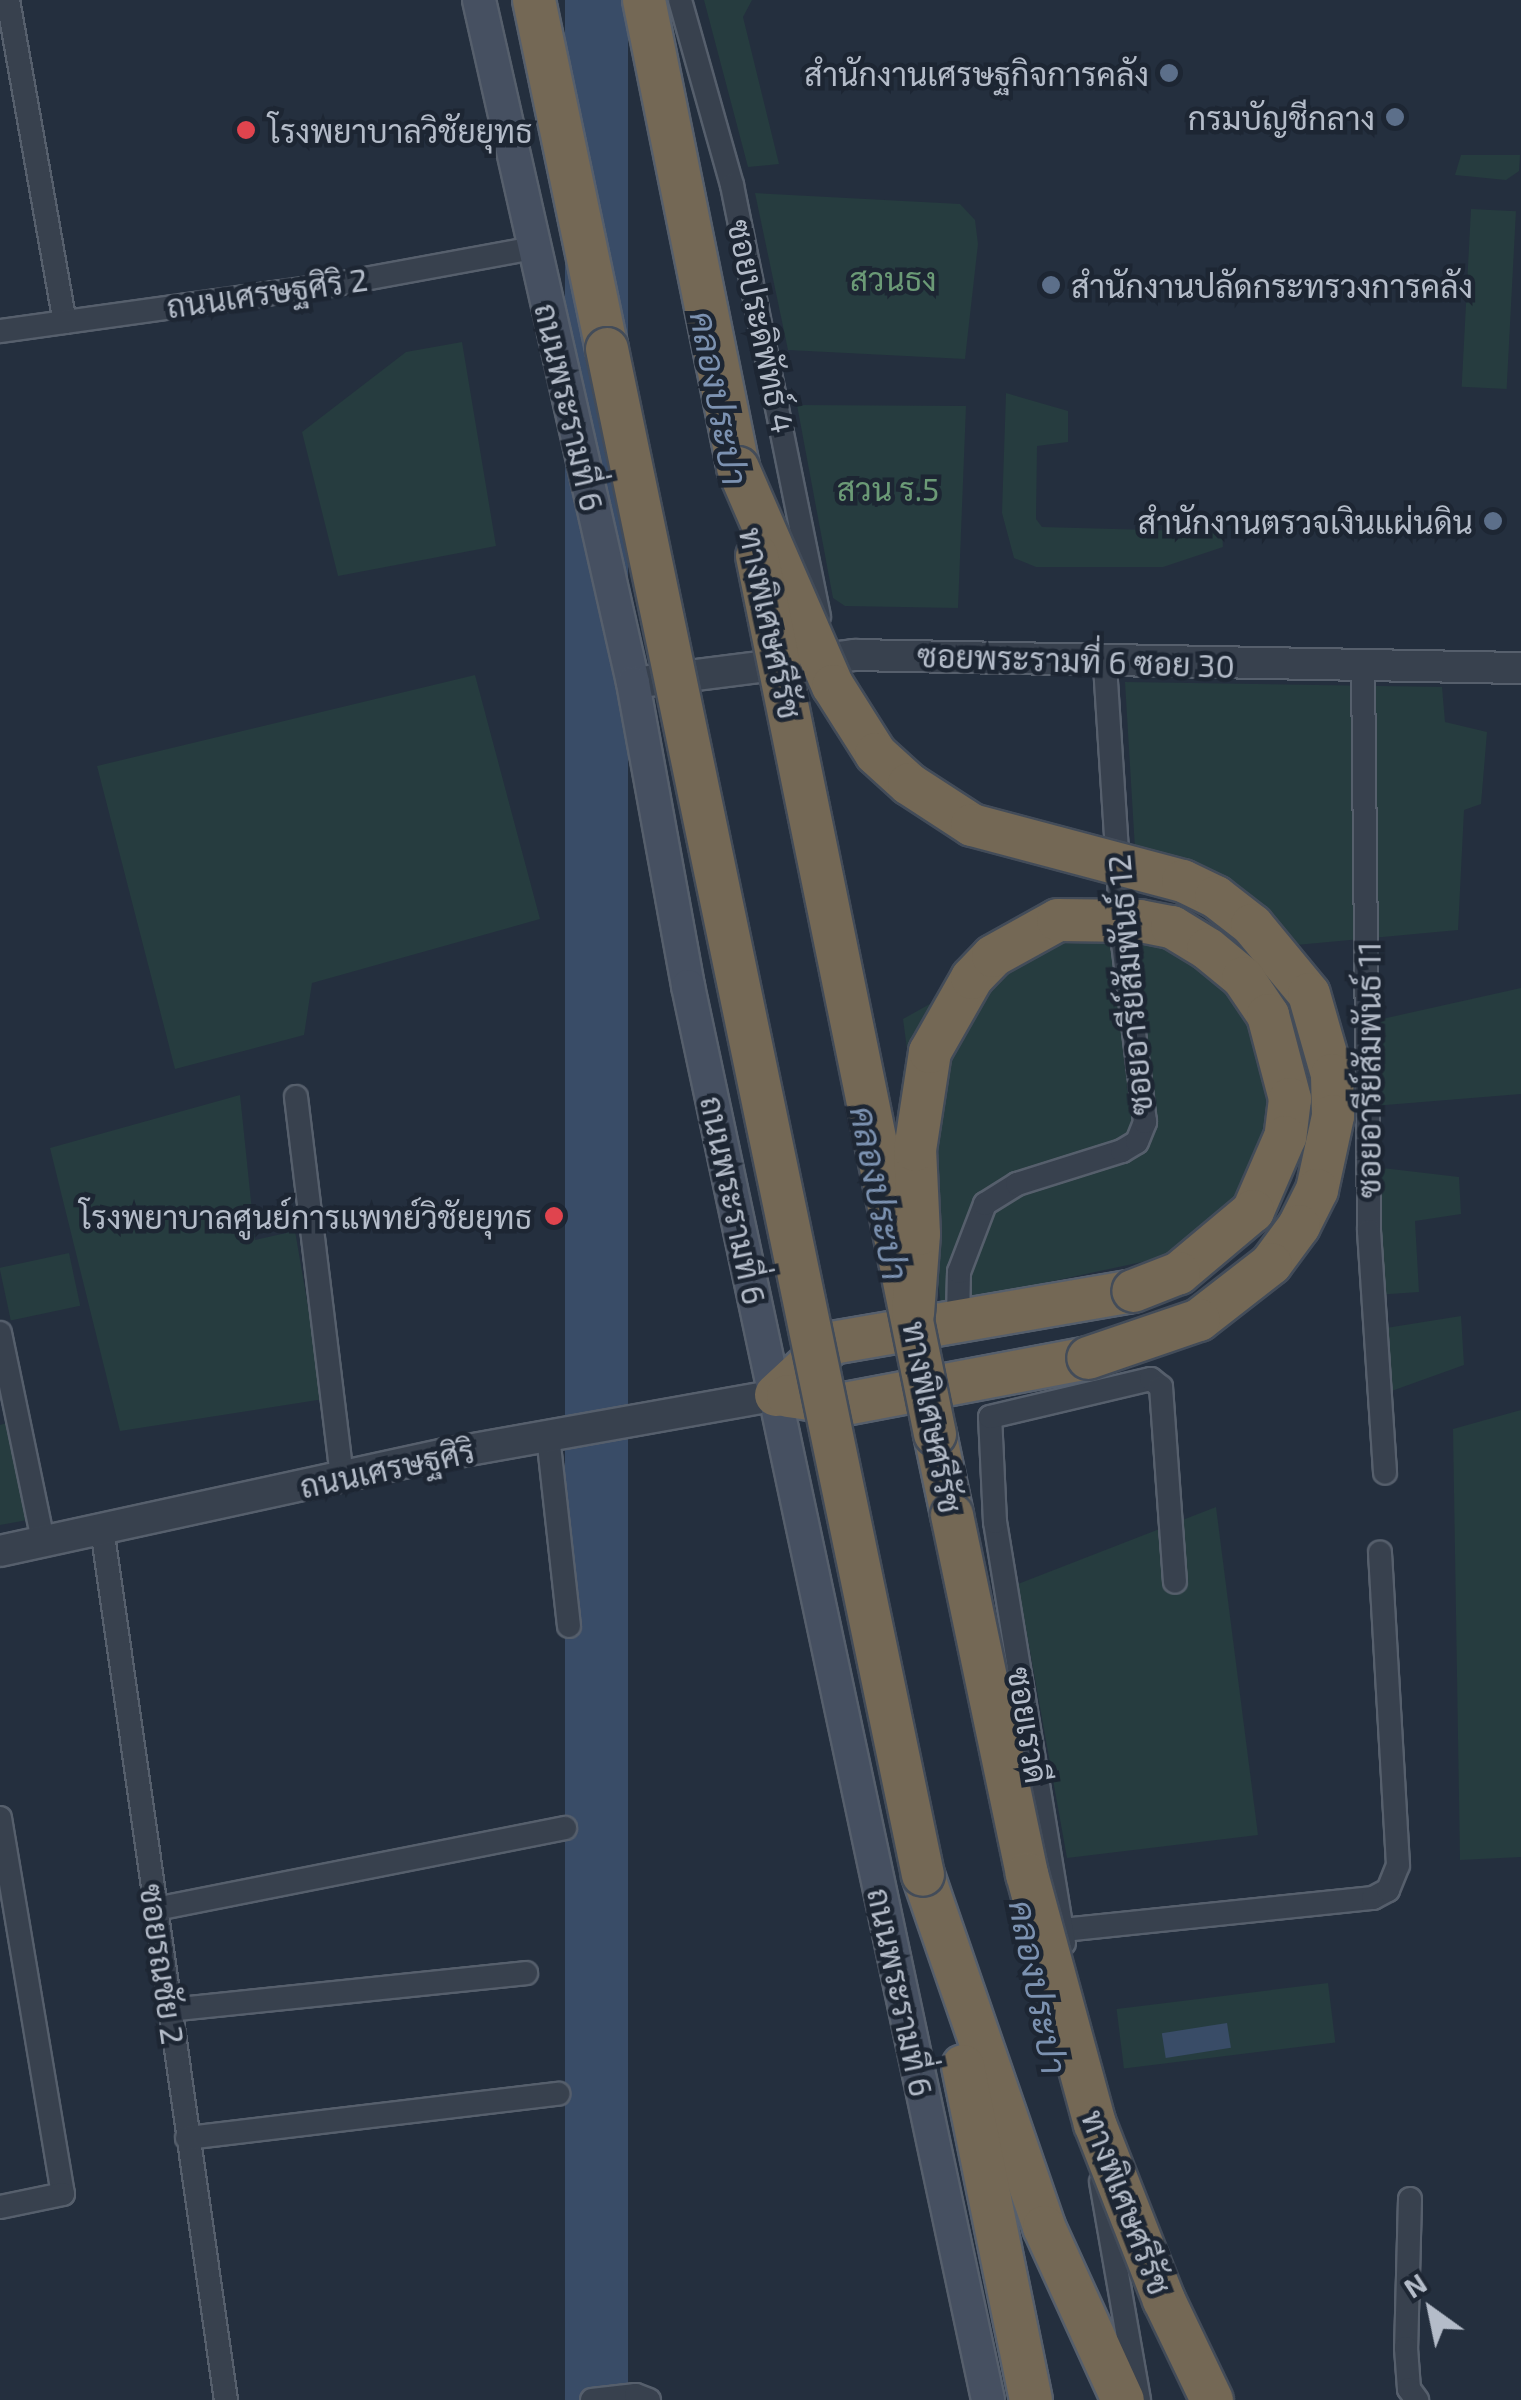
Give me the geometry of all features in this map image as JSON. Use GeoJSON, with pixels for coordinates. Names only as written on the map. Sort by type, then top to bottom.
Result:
{"type":"FeatureCollection","features":[{"type":"Feature","properties":{"kind":"highway"},"geometry":{"type":"LineString","coordinates":[[534,0],[1031,2400]]}},
{"type":"Feature","properties":{"kind":"highway","name":"ทางพิเศษศรีรัช"},"geometry":{"type":"LineString","coordinates":[[644,0],[738,468],[932,1319],[1027,1874],[1095,2124],[1164,2300],[1212,2400]]}},
{"type":"Feature","properties":{"kind":"highway"},"geometry":{"type":"LineString","coordinates":[[738,468],[833,686],[876,754],[908,784],[972,826],[1183,881],[1216,898],[1252,925],[1309,994],[1332,1075],[1333,1116],[1317,1190],[1300,1226],[1271,1264],[1198,1320],[1088,1358],[845,1404],[776,1395]]}},
{"type":"Feature","properties":{"kind":"highway"},"geometry":{"type":"LineString","coordinates":[[776,1395],[832,1343],[932,1319],[1133,1292],[1179,1273],[1253,1212],[1285,1137],[1287,1084],[1268,1015],[1242,978],[1208,948],[1172,928],[1140,921],[1058,920],[993,956],[972,978],[930,1052],[915,1150],[919,1234],[932,1319]]}},
{"type":"Feature","properties":{"kind":"highway"},"geometry":{"type":"LineString","coordinates":[[923,1875],[1044,2226],[1123,2400]]}},
{"type":"Feature","properties":{"kind":"main road","name":"ถนนพระรามที่ 6"},"geometry":{"type":"LineString","coordinates":[[479,0],[633,683],[688,986],[988,2400]]}},
{"type":"Feature","properties":{"kind":"street","name":"ซอยประดิพัทธ์ 4"},"geometry":{"type":"LineString","coordinates":[[680,0],[732,184],[826,657]]}},
{"type":"Feature","properties":{"kind":"street"},"geometry":{"type":"LineString","coordinates":[[8,3],[65,322]]}},
{"type":"Feature","properties":{"kind":"street","name":"ถนนเศรษฐศิริ 2"},"geometry":{"type":"LineString","coordinates":[[0,331],[332,285],[534,248]]}},
{"type":"Feature","properties":{"kind":"street","name":"ซอยพระรามที่ 6 ซอย 30"},"geometry":{"type":"LineString","coordinates":[[633,683],[826,657],[1521,668]]}},
{"type":"Feature","properties":{"kind":"street","name":"ซอยอารีย์สัมพันธ์ 12"},"geometry":{"type":"LineString","coordinates":[[932,1319],[959,1272],[985,1204],[1017,1184],[1122,1151],[1137,1142],[1145,1122],[1123,944],[1106,662]]}},
{"type":"Feature","properties":{"kind":"street","name":"ซอยอารีย์สัมพันธ์ 11"},"geometry":{"type":"LineString","coordinates":[[1364,667],[1368,1232],[1384,1472]]}},
{"type":"Feature","properties":{"kind":"street"},"geometry":{"type":"LineString","coordinates":[[296,1098],[342,1476]]}},
{"type":"Feature","properties":{"kind":"street"},"geometry":{"type":"LineString","coordinates":[[0,1333],[43,1541]]}},
{"type":"Feature","properties":{"kind":"street","name":"ซอยเรวดี"},"geometry":{"type":"LineString","coordinates":[[1138,2400],[995,1522],[990,1417],[1150,1379],[1162,1388],[1175,1581]]}},
{"type":"Feature","properties":{"kind":"street","name":"ถนนเศรษฐศิริ"},"geometry":{"type":"LineString","coordinates":[[0,1550],[342,1476],[776,1395]]}},
{"type":"Feature","properties":{"kind":"street"},"geometry":{"type":"LineString","coordinates":[[548,1436],[569,1626]]}},
{"type":"Feature","properties":{"kind":"street","name":"ซอยรณชัย 2"},"geometry":{"type":"LineString","coordinates":[[102,1528],[226,2400]]}},
{"type":"Feature","properties":{"kind":"street"},"geometry":{"type":"LineString","coordinates":[[1062,1930],[1356,1900],[1388,1890],[1398,1864],[1380,1553]]}},
{"type":"Feature","properties":{"kind":"street"},"geometry":{"type":"LineString","coordinates":[[0,1818],[64,2194],[0,2208]]}},
{"type":"Feature","properties":{"kind":"street"},"geometry":{"type":"LineString","coordinates":[[156,1909],[564,1828]]}},
{"type":"Feature","properties":{"kind":"street"},"geometry":{"type":"LineString","coordinates":[[170,2010],[526,1974]]}},
{"type":"Feature","properties":{"kind":"street"},"geometry":{"type":"LineString","coordinates":[[187,2138],[558,2094]]}},
{"type":"Feature","properties":{"kind":"street"},"geometry":{"type":"LineString","coordinates":[[1410,2199],[1406,2348],[1409,2389],[1417,2400]]}},
{"type":"Feature","properties":{"kind":"street"},"geometry":{"type":"LineString","coordinates":[[592,2400],[648,2400]]}},
{"type":"Feature","properties":{"kind":"green space"},"geometry":{"type":"Polygon","coordinates":[[[704,0],[752,0],[743,17],[779,164],[748,167],[704,0]]]}},
{"type":"Feature","properties":{"kind":"green space"},"geometry":{"type":"Polygon","coordinates":[[[1461,155],[1520,155],[1519,171],[1506,180],[1455,175],[1461,155]]]}},
{"type":"Feature","properties":{"kind":"green space","name":"สวนธง"},"geometry":{"type":"Polygon","coordinates":[[[755,193],[960,204],[975,220],[978,244],[965,359],[788,350],[755,193]]]}},
{"type":"Feature","properties":{"kind":"green space"},"geometry":{"type":"Polygon","coordinates":[[[1471,209],[1516,211],[1507,389],[1462,387],[1471,209]]]}},
{"type":"Feature","properties":{"kind":"green space"},"geometry":{"type":"Polygon","coordinates":[[[462,342],[496,546],[338,576],[302,432],[406,352],[462,342]]]}},
{"type":"Feature","properties":{"kind":"green space"},"geometry":{"type":"Polygon","coordinates":[[[1006,393],[1068,411],[1068,442],[1037,446],[1036,519],[1042,527],[1222,532],[1223,547],[1163,567],[1036,567],[1014,558],[1002,513],[1006,393]]]}},
{"type":"Feature","properties":{"kind":"green space","name":"สวน ร.5"},"geometry":{"type":"Polygon","coordinates":[[[797,405],[966,406],[958,608],[845,606],[833,598],[797,405]]]}},
{"type":"Feature","properties":{"kind":"green space"},"geometry":{"type":"Polygon","coordinates":[[[475,675],[540,919],[312,983],[304,1035],[175,1069],[97,766],[475,675]]]}},
{"type":"Feature","properties":{"kind":"green space"},"geometry":{"type":"Polygon","coordinates":[[[1125,682],[1442,687],[1445,722],[1487,732],[1481,804],[1464,810],[1458,930],[1296,945],[1135,849],[1125,682]]]}},
{"type":"Feature","properties":{"kind":"green space"},"geometry":{"type":"Polygon","coordinates":[[[1098,928],[1187,955],[1228,985],[1255,1024],[1268,1067],[1269,1144],[1232,1211],[1170,1256],[941,1305],[903,1019],[1055,934],[1098,928]]]}},
{"type":"Feature","properties":{"kind":"green space"},"geometry":{"type":"Polygon","coordinates":[[[1521,988],[1521,1094],[1373,1106],[1373,1021],[1521,988]]]}},
{"type":"Feature","properties":{"kind":"green space"},"geometry":{"type":"Polygon","coordinates":[[[240,1095],[255,1240],[295,1231],[324,1399],[120,1431],[50,1148],[240,1095]]]}},
{"type":"Feature","properties":{"kind":"green space"},"geometry":{"type":"Polygon","coordinates":[[[1374,1167],[1459,1177],[1461,1214],[1415,1221],[1419,1292],[1375,1295],[1374,1167]]]}},
{"type":"Feature","properties":{"kind":"green space"},"geometry":{"type":"Polygon","coordinates":[[[69,1253],[80,1306],[11,1321],[0,1268],[69,1253]]]}},
{"type":"Feature","properties":{"kind":"green space"},"geometry":{"type":"Polygon","coordinates":[[[1461,1316],[1464,1365],[1386,1393],[1386,1328],[1461,1316]]]}},
{"type":"Feature","properties":{"kind":"green space"},"geometry":{"type":"Polygon","coordinates":[[[1521,1410],[1521,1857],[1460,1860],[1453,1429],[1521,1410]]]}},
{"type":"Feature","properties":{"kind":"green space"},"geometry":{"type":"Polygon","coordinates":[[[10,1422],[33,1519],[0,1525],[0,1425],[10,1422]]]}},
{"type":"Feature","properties":{"kind":"green space"},"geometry":{"type":"Polygon","coordinates":[[[1216,1507],[1258,1835],[1067,1858],[1018,1584],[1216,1507]]]}},
{"type":"Feature","properties":{"kind":"green space"},"geometry":{"type":"Polygon","coordinates":[[[1328,1983],[1335,2043],[1124,2069],[1117,2009],[1328,1983]]]}},
{"type":"Feature","properties":{"kind":"water"},"geometry":{"type":"Polygon","coordinates":[[[565,0],[628,0],[628,2400],[565,2400],[565,0]]]}},
{"type":"Feature","properties":{"kind":"water"},"geometry":{"type":"Polygon","coordinates":[[[1227,2023],[1231,2048],[1166,2058],[1162,2033],[1227,2023]]]}},
{"type":"Feature","properties":{"kind":"place","name":"สำนักงานเศรษฐกิจการคลัง"},"geometry":{"type":"Point","coordinates":[1169,73]}},
{"type":"Feature","properties":{"kind":"place","name":"กรมบัญชีกลาง"},"geometry":{"type":"Point","coordinates":[1395,117]}},
{"type":"Feature","properties":{"kind":"place","name":"โรงพยาบาลวิชัยยุทธ"},"geometry":{"type":"Point","coordinates":[246,130]}},
{"type":"Feature","properties":{"kind":"place","name":"สำนักงานปลัดกระทรวงการคลัง"},"geometry":{"type":"Point","coordinates":[1051,285]}},
{"type":"Feature","properties":{"kind":"place","name":"สำนักงานตรวจเงินแผ่นดิน"},"geometry":{"type":"Point","coordinates":[1493,521]}},
{"type":"Feature","properties":{"kind":"place","name":"โรงพยาบาลศูนย์การแพทย์วิชัยยุทธ"},"geometry":{"type":"Point","coordinates":[554,1216]}},
{"type":"Feature","properties":{"kind":"water label","name":"คลองประปา"},"geometry":{"type":"Point","coordinates":[720,398]}},
{"type":"Feature","properties":{"kind":"water label","name":"คลองประปา"},"geometry":{"type":"Point","coordinates":[880,1193]}},
{"type":"Feature","properties":{"kind":"water label","name":"คลองประปา"},"geometry":{"type":"Point","coordinates":[1039,1987]}}]}
